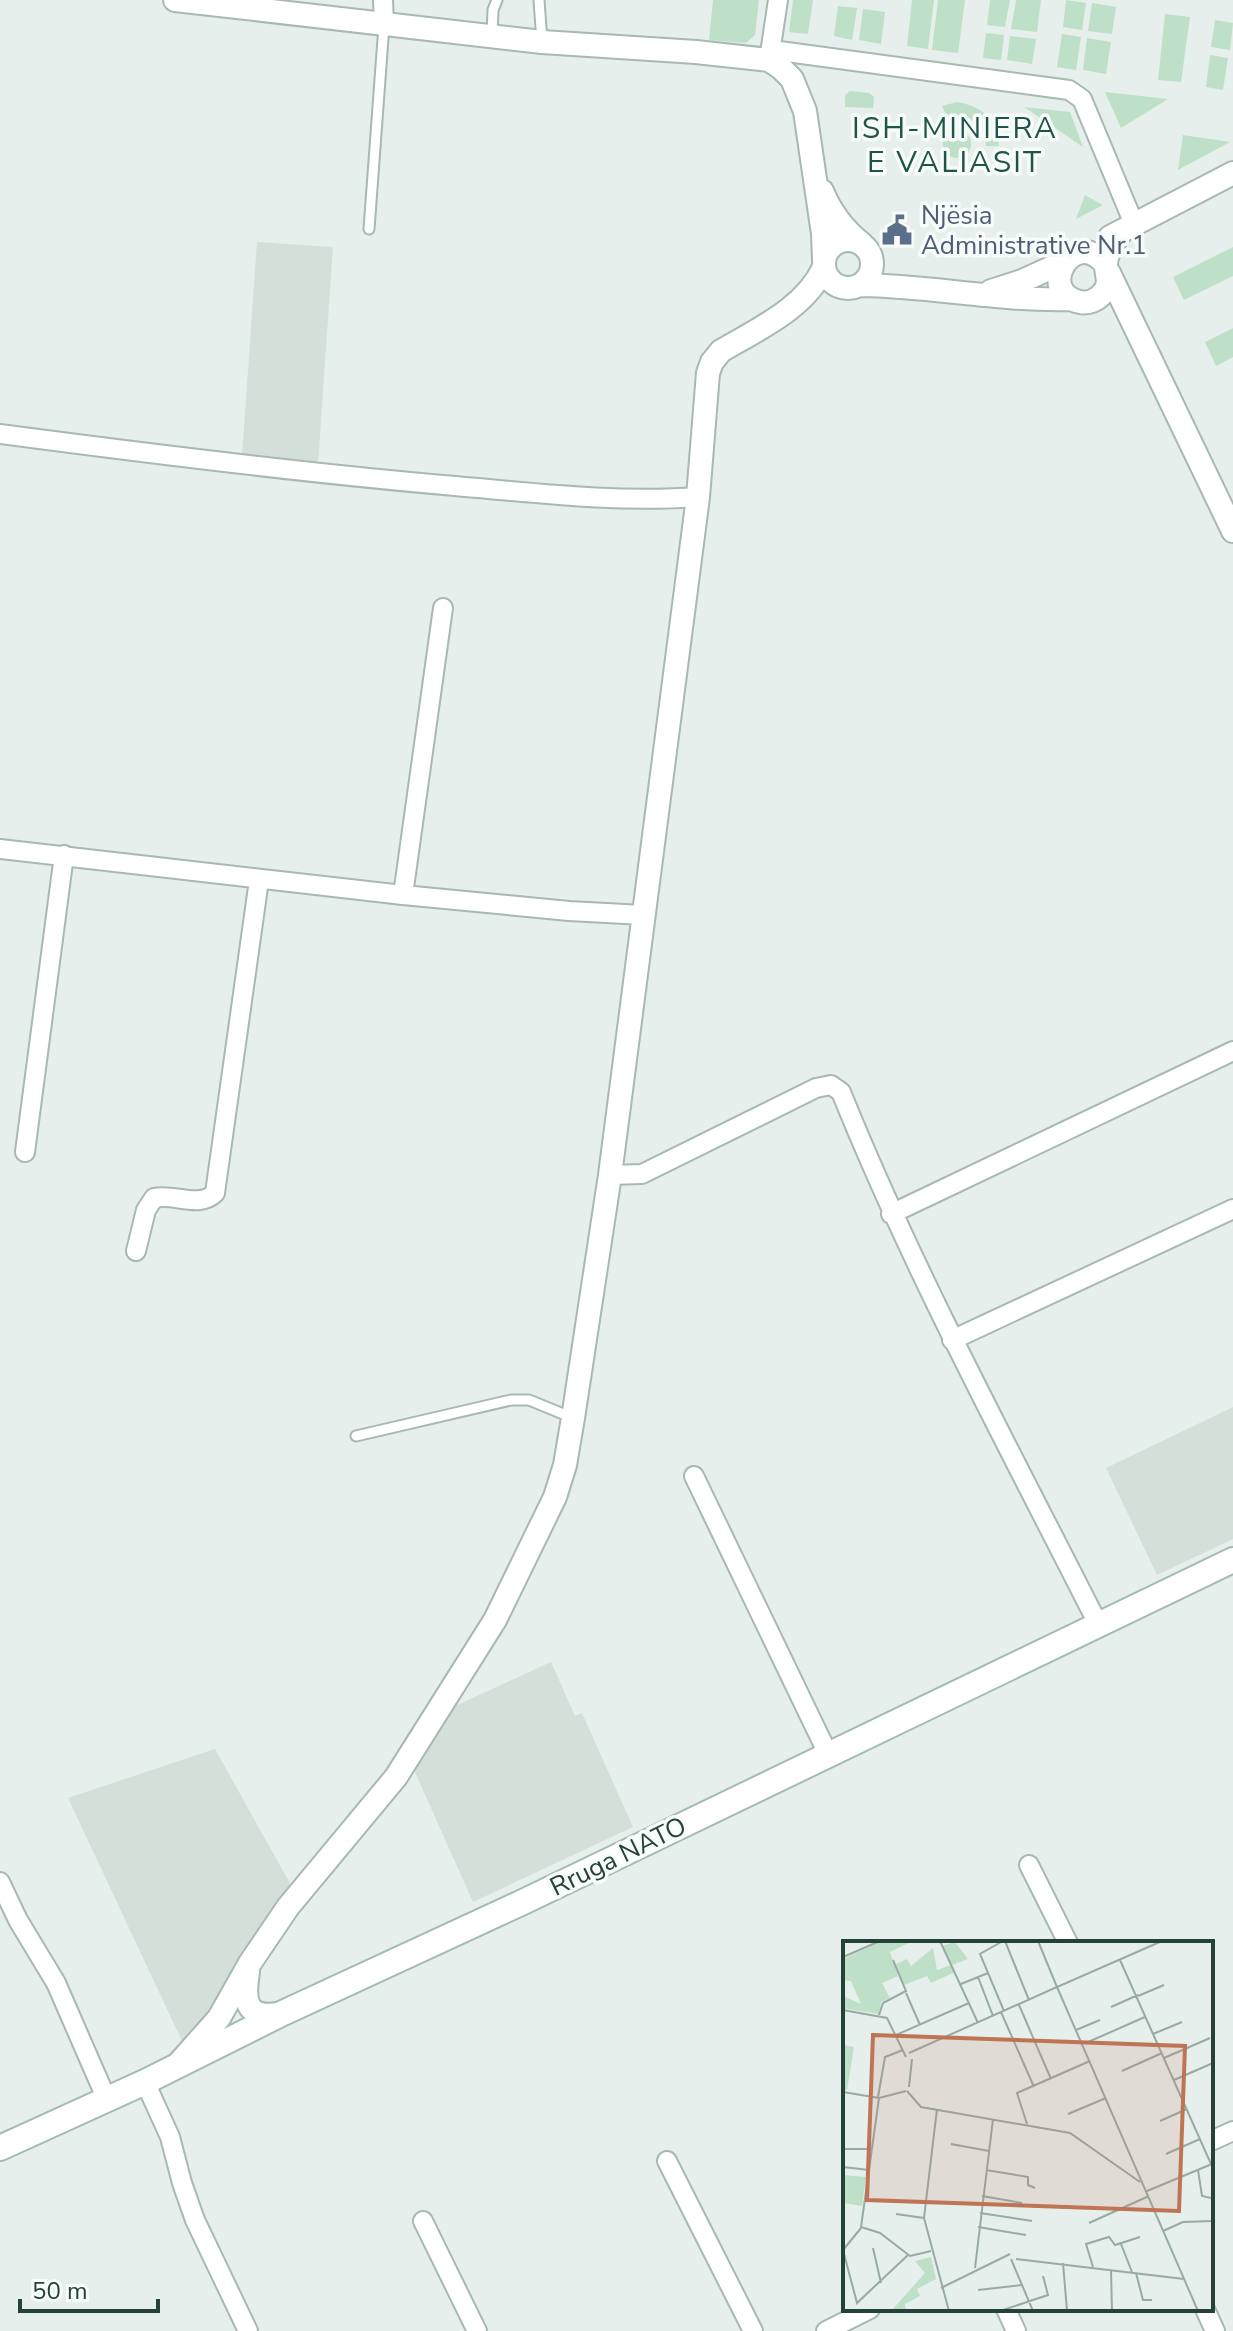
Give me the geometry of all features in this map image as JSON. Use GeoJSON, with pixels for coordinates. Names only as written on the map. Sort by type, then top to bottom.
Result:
{"type":"FeatureCollection","features":[{"type":"Feature","properties":{"kind":"main road","name":"Rruga NATO"},"geometry":{"type":"LineString","coordinates":[[0,2148],[523,1902],[1233,1560]]}},
{"type":"Feature","properties":{"kind":"street"},"geometry":{"type":"LineString","coordinates":[[175,0],[542,42],[770,55],[1069,90],[1082,99],[1128,228]]}},
{"type":"Feature","properties":{"kind":"street"},"geometry":{"type":"LineString","coordinates":[[383,0],[384,25]]}},
{"type":"Feature","properties":{"kind":"street"},"geometry":{"type":"LineString","coordinates":[[778,0],[770,55],[799,92],[805,111],[824,263],[831,281],[853,287],[928,287],[1013,298],[1078,301],[1110,307],[1129,316]]}},
{"type":"Feature","properties":{"kind":"street"},"geometry":{"type":"LineString","coordinates":[[814,172],[828,205],[843,227],[906,279],[928,287]]}},
{"type":"Feature","properties":{"kind":"street"},"geometry":{"type":"LineString","coordinates":[[982,293],[1022,281],[1233,173]]}},
{"type":"Feature","properties":{"kind":"street"},"geometry":{"type":"LineString","coordinates":[[1070,258],[1059,278],[1064,293],[1078,301],[1101,296],[1106,289],[1114,242],[1128,228]]}},
{"type":"Feature","properties":{"kind":"street"},"geometry":{"type":"LineString","coordinates":[[176,2067],[219,2018],[250,1963],[288,1907],[396,1777],[495,1620],[555,1497],[565,1465],[610,1175],[698,497],[708,373],[721,351],[804,298],[817,281],[832,245],[839,241],[855,241],[866,248],[872,265],[871,273],[853,287],[778,316]]}},
{"type":"Feature","properties":{"kind":"street"},"geometry":{"type":"LineString","coordinates":[[1070,258],[1094,254],[1107,269],[1233,531]]}},
{"type":"Feature","properties":{"kind":"street"},"geometry":{"type":"LineString","coordinates":[[0,434],[424,483],[586,497],[656,500],[698,497]]}},
{"type":"Feature","properties":{"kind":"street"},"geometry":{"type":"LineString","coordinates":[[403,895],[443,608]]}},
{"type":"Feature","properties":{"kind":"street"},"geometry":{"type":"LineString","coordinates":[[0,849],[403,895],[643,915]]}},
{"type":"Feature","properties":{"kind":"street"},"geometry":{"type":"LineString","coordinates":[[25,1152],[64,855]]}},
{"type":"Feature","properties":{"kind":"street"},"geometry":{"type":"LineString","coordinates":[[136,1251],[146,1210],[154,1198],[166,1196],[199,1201],[211,1198],[215,1193],[259,880]]}},
{"type":"Feature","properties":{"kind":"street"},"geometry":{"type":"LineString","coordinates":[[891,1214],[1233,1051]]}},
{"type":"Feature","properties":{"kind":"street"},"geometry":{"type":"LineString","coordinates":[[610,1175],[642,1174],[816,1088],[831,1085],[841,1092],[891,1214],[1098,1624]]}},
{"type":"Feature","properties":{"kind":"street"},"geometry":{"type":"LineString","coordinates":[[952,1340],[1233,1209]]}},
{"type":"Feature","properties":{"kind":"street"},"geometry":{"type":"LineString","coordinates":[[694,1476],[828,1754]]}},
{"type":"Feature","properties":{"kind":"street"},"geometry":{"type":"LineString","coordinates":[[1029,1865],[1067,1941]]}},
{"type":"Feature","properties":{"kind":"street"},"geometry":{"type":"LineString","coordinates":[[0,1882],[18,1920],[56,1983],[107,2100]]}},
{"type":"Feature","properties":{"kind":"street"},"geometry":{"type":"LineString","coordinates":[[250,1963],[244,1994],[251,2009],[265,2017],[283,2013]]}},
{"type":"Feature","properties":{"kind":"street"},"geometry":{"type":"LineString","coordinates":[[145,2082],[170,2137],[195,2220],[248,2331]]}},
{"type":"Feature","properties":{"kind":"street"},"geometry":{"type":"LineString","coordinates":[[1213,2140],[1233,2131]]}},
{"type":"Feature","properties":{"kind":"street"},"geometry":{"type":"LineString","coordinates":[[667,2161],[753,2331]]}},
{"type":"Feature","properties":{"kind":"street"},"geometry":{"type":"LineString","coordinates":[[423,2221],[477,2331]]}},
{"type":"Feature","properties":{"kind":"street"},"geometry":{"type":"LineString","coordinates":[[826,2331],[866,2311]]}},
{"type":"Feature","properties":{"kind":"street"},"geometry":{"type":"LineString","coordinates":[[1007,2311],[1016,2331]]}},
{"type":"Feature","properties":{"kind":"street"},"geometry":{"type":"LineString","coordinates":[[1206,2311],[1215,2331]]}},
{"type":"Feature","properties":{"kind":"lane"},"geometry":{"type":"LineString","coordinates":[[492,36],[493,10],[497,0]]}},
{"type":"Feature","properties":{"kind":"lane"},"geometry":{"type":"LineString","coordinates":[[539,0],[542,42]]}},
{"type":"Feature","properties":{"kind":"lane"},"geometry":{"type":"LineString","coordinates":[[369,229],[384,25]]}},
{"type":"Feature","properties":{"kind":"lane"},"geometry":{"type":"LineString","coordinates":[[356,1436],[511,1400],[529,1400],[573,1418]]}},
{"type":"Feature","properties":{"kind":"shaded area"},"geometry":{"type":"Polygon","coordinates":[[[257,242],[333,247],[318,464],[242,456],[257,242]]]}},
{"type":"Feature","properties":{"kind":"shaded area"},"geometry":{"type":"Polygon","coordinates":[[[1233,1407],[1233,1539],[1157,1575],[1106,1468],[1233,1407]]]}},
{"type":"Feature","properties":{"kind":"shaded area"},"geometry":{"type":"Polygon","coordinates":[[[551,1662],[575,1716],[582,1713],[633,1827],[473,1902],[414,1770],[453,1707],[551,1662]]]}},
{"type":"Feature","properties":{"kind":"shaded area"},"geometry":{"type":"Polygon","coordinates":[[[215,1749],[292,1887],[246,1948],[207,2014],[182,2041],[68,1798],[215,1749]]]}},
{"type":"Feature","properties":{"kind":"green space"},"geometry":{"type":"Polygon","coordinates":[[[713,0],[759,0],[755,35],[746,43],[709,40],[713,0]]]}},
{"type":"Feature","properties":{"kind":"green space"},"geometry":{"type":"Polygon","coordinates":[[[793,0],[813,0],[808,34],[789,32],[793,0]]]}},
{"type":"Feature","properties":{"kind":"green space"},"geometry":{"type":"Polygon","coordinates":[[[912,0],[934,0],[928,49],[907,46],[912,0]]]}},
{"type":"Feature","properties":{"kind":"green space"},"geometry":{"type":"Polygon","coordinates":[[[938,0],[965,0],[958,53],[932,50],[938,0]]]}},
{"type":"Feature","properties":{"kind":"green space"},"geometry":{"type":"Polygon","coordinates":[[[990,0],[1010,0],[1005,27],[987,25],[990,0]]]}},
{"type":"Feature","properties":{"kind":"green space"},"geometry":{"type":"Polygon","coordinates":[[[1016,0],[1041,0],[1037,32],[1011,29],[1016,0]]]}},
{"type":"Feature","properties":{"kind":"green space"},"geometry":{"type":"Polygon","coordinates":[[[1066,0],[1086,3],[1082,30],[1063,27],[1066,0]]]}},
{"type":"Feature","properties":{"kind":"green space"},"geometry":{"type":"Polygon","coordinates":[[[1092,3],[1116,7],[1112,34],[1088,31],[1092,3]]]}},
{"type":"Feature","properties":{"kind":"green space"},"geometry":{"type":"Polygon","coordinates":[[[838,6],[857,8],[852,40],[834,36],[838,6]]]}},
{"type":"Feature","properties":{"kind":"green space"},"geometry":{"type":"Polygon","coordinates":[[[863,9],[885,12],[881,44],[859,40],[863,9]]]}},
{"type":"Feature","properties":{"kind":"green space"},"geometry":{"type":"Polygon","coordinates":[[[1165,14],[1190,17],[1181,82],[1158,80],[1165,14]]]}},
{"type":"Feature","properties":{"kind":"green space"},"geometry":{"type":"Polygon","coordinates":[[[1215,20],[1233,23],[1230,50],[1211,47],[1215,20]]]}},
{"type":"Feature","properties":{"kind":"green space"},"geometry":{"type":"Polygon","coordinates":[[[986,33],[1004,35],[1001,60],[983,58],[986,33]]]}},
{"type":"Feature","properties":{"kind":"green space"},"geometry":{"type":"Polygon","coordinates":[[[1062,34],[1081,37],[1076,70],[1057,67],[1062,34]]]}},
{"type":"Feature","properties":{"kind":"green space"},"geometry":{"type":"Polygon","coordinates":[[[1010,36],[1036,39],[1032,64],[1007,60],[1010,36]]]}},
{"type":"Feature","properties":{"kind":"green space"},"geometry":{"type":"Polygon","coordinates":[[[1087,38],[1111,42],[1106,74],[1083,70],[1087,38]]]}},
{"type":"Feature","properties":{"kind":"green space"},"geometry":{"type":"Polygon","coordinates":[[[1210,55],[1228,58],[1223,90],[1206,87],[1210,55]]]}},
{"type":"Feature","properties":{"kind":"green space"},"geometry":{"type":"Polygon","coordinates":[[[850,91],[869,93],[874,97],[873,108],[845,107],[845,95],[850,91]]]}},
{"type":"Feature","properties":{"kind":"green space"},"geometry":{"type":"Polygon","coordinates":[[[1105,92],[1168,99],[1121,128],[1105,92]]]}},
{"type":"Feature","properties":{"kind":"green space"},"geometry":{"type":"Polygon","coordinates":[[[957,102],[974,107],[987,116],[996,129],[999,146],[986,146],[982,131],[968,117],[947,117],[942,106],[957,102]]]}},
{"type":"Feature","properties":{"kind":"green space"},"geometry":{"type":"Polygon","coordinates":[[[1024,107],[1070,112],[1083,147],[1024,107]]]}},
{"type":"Feature","properties":{"kind":"green space"},"geometry":{"type":"Polygon","coordinates":[[[957,130],[967,134],[971,144],[967,154],[957,158],[947,154],[943,144],[947,134],[957,130]]]}},
{"type":"Feature","properties":{"kind":"green space"},"geometry":{"type":"Polygon","coordinates":[[[1183,135],[1230,142],[1178,170],[1183,135]]]}},
{"type":"Feature","properties":{"kind":"green space"},"geometry":{"type":"Polygon","coordinates":[[[1085,195],[1103,205],[1076,219],[1085,195]]]}},
{"type":"Feature","properties":{"kind":"green space"},"geometry":{"type":"Polygon","coordinates":[[[1233,247],[1233,276],[1184,300],[1173,277],[1233,247]]]}},
{"type":"Feature","properties":{"kind":"green space"},"geometry":{"type":"Polygon","coordinates":[[[1233,328],[1233,357],[1216,366],[1205,342],[1233,328]]]}},
{"type":"Feature","properties":{"kind":"place","name":"Njësia Administrative Nr.1"},"geometry":{"type":"Point","coordinates":[897,230]}},
{"type":"Feature","properties":{"kind":"district","name":"ISH-MINIERA E VALIASIT"},"geometry":{"type":"Point","coordinates":[955,145]}}]}
